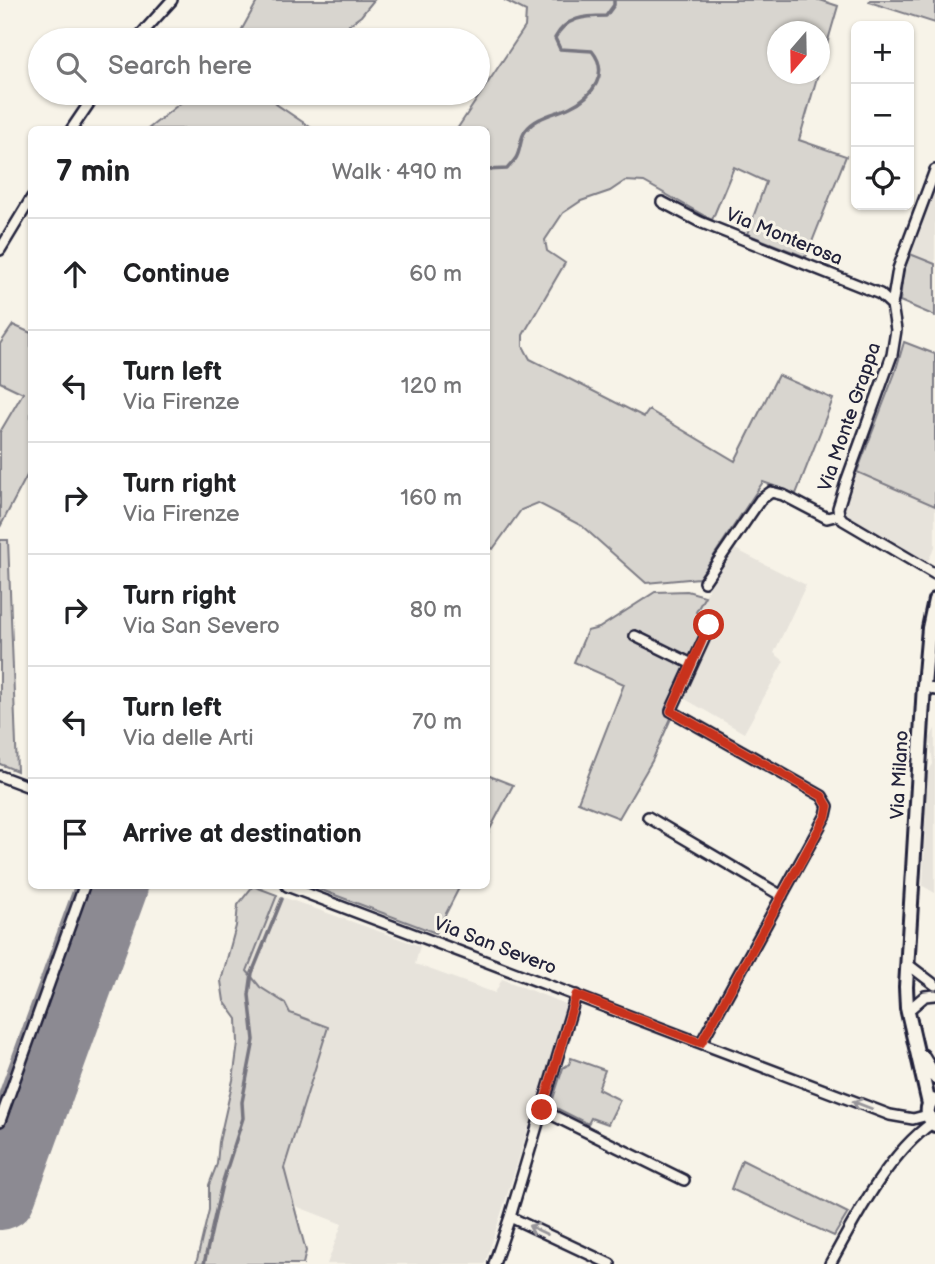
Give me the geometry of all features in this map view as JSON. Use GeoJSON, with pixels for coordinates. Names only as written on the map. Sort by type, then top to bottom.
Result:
{"type":"FeatureCollection","features":[{"type":"Feature","properties":{"kind":"street"},"geometry":{"type":"LineString","coordinates":[[147,28],[172,0]]}},
{"type":"Feature","properties":{"kind":"street"},"geometry":{"type":"LineString","coordinates":[[74,126],[88,105]]}},
{"type":"Feature","properties":{"kind":"street","name":"Via Monte Grappa"},"geometry":{"type":"LineString","coordinates":[[839,514],[838,508],[846,481],[892,355],[896,330],[892,305],[898,270],[935,170]]}},
{"type":"Feature","properties":{"kind":"street","name":"Via Monterosa"},"geometry":{"type":"LineString","coordinates":[[662,202],[700,222],[880,294],[892,305]]}},
{"type":"Feature","properties":{"kind":"street"},"geometry":{"type":"LineString","coordinates":[[0,250],[28,204]]}},
{"type":"Feature","properties":{"kind":"street"},"geometry":{"type":"LineString","coordinates":[[704,582],[760,500],[771,492],[783,495],[827,518],[839,514],[843,520],[935,574]]}},
{"type":"Feature","properties":{"kind":"street","name":"Via Milano"},"geometry":{"type":"LineString","coordinates":[[932,1113],[910,1025],[906,987],[930,687],[929,628],[935,600]]}},
{"type":"Feature","properties":{"kind":"street"},"geometry":{"type":"LineString","coordinates":[[701,1043],[826,816],[828,806],[822,796],[671,711],[709,625]]}},
{"type":"Feature","properties":{"kind":"street"},"geometry":{"type":"LineString","coordinates":[[635,636],[692,664]]}},
{"type":"Feature","properties":{"kind":"street"},"geometry":{"type":"LineString","coordinates":[[0,776],[28,786]]}},
{"type":"Feature","properties":{"kind":"street"},"geometry":{"type":"LineString","coordinates":[[648,817],[782,896]]}},
{"type":"Feature","properties":{"kind":"street"},"geometry":{"type":"LineString","coordinates":[[0,1121],[83,889]]}},
{"type":"Feature","properties":{"kind":"street","name":"Via San Severo"},"geometry":{"type":"LineString","coordinates":[[295,889],[890,1115],[913,1119],[932,1113]]}},
{"type":"Feature","properties":{"kind":"street"},"geometry":{"type":"LineString","coordinates":[[909,960],[935,985]]}},
{"type":"Feature","properties":{"kind":"street","name":"Via Milano"},"geometry":{"type":"LineString","coordinates":[[909,960],[910,1025]]}},
{"type":"Feature","properties":{"kind":"street"},"geometry":{"type":"LineString","coordinates":[[494,1264],[576,995]]}},
{"type":"Feature","properties":{"kind":"street"},"geometry":{"type":"LineString","coordinates":[[911,1008],[925,996],[935,995]]}},
{"type":"Feature","properties":{"kind":"street","name":"Via Milano"},"geometry":{"type":"LineString","coordinates":[[917,1049],[935,1077]]}},
{"type":"Feature","properties":{"kind":"street"},"geometry":{"type":"LineString","coordinates":[[542,1110],[684,1180]]}},
{"type":"Feature","properties":{"kind":"street"},"geometry":{"type":"LineString","coordinates":[[830,1264],[872,1194],[932,1113]]}},
{"type":"Feature","properties":{"kind":"street"},"geometry":{"type":"LineString","coordinates":[[510,1217],[610,1264]]}},
{"type":"Feature","properties":{"kind":"shaded area"},"geometry":{"type":"Polygon","coordinates":[[[258,0],[374,0],[361,16],[344,28],[243,28],[258,0]]]}},
{"type":"Feature","properties":{"kind":"shaded area"},"geometry":{"type":"Polygon","coordinates":[[[504,0],[820,0],[838,6],[830,34],[830,21],[767,21],[767,84],[815,84],[799,140],[846,156],[806,257],[747,234],[766,182],[734,167],[712,220],[644,182],[625,181],[610,191],[581,201],[563,213],[545,240],[547,251],[565,263],[523,335],[523,346],[530,359],[644,417],[649,410],[735,461],[778,375],[833,399],[796,494],[763,482],[699,578],[646,583],[582,526],[538,503],[521,510],[493,549],[490,547],[490,126],[459,126],[473,105],[490,105],[490,80],[525,27],[526,11],[504,0]]]}},
{"type":"Feature","properties":{"kind":"shaded area"},"geometry":{"type":"Polygon","coordinates":[[[935,0],[935,23],[869,2],[935,0]]]}},
{"type":"Feature","properties":{"kind":"shaded area"},"geometry":{"type":"Polygon","coordinates":[[[178,105],[277,105],[309,126],[152,126],[178,105]]]}},
{"type":"Feature","properties":{"kind":"shaded area"},"geometry":{"type":"Polygon","coordinates":[[[935,188],[935,264],[910,254],[935,188]]]}},
{"type":"Feature","properties":{"kind":"shaded area"},"geometry":{"type":"Polygon","coordinates":[[[910,254],[935,264],[935,316],[900,301],[903,272],[910,254]]]}},
{"type":"Feature","properties":{"kind":"shaded area"},"geometry":{"type":"Polygon","coordinates":[[[13,325],[28,332],[28,474],[0,527],[0,432],[23,393],[0,382],[0,344],[13,325]]]}},
{"type":"Feature","properties":{"kind":"shaded area"},"geometry":{"type":"Polygon","coordinates":[[[904,342],[935,354],[935,506],[857,472],[904,342]]]}},
{"type":"Feature","properties":{"kind":"shaded area"},"geometry":{"type":"Polygon","coordinates":[[[857,472],[935,506],[935,547],[927,563],[847,516],[843,510],[857,472]]]}},
{"type":"Feature","properties":{"kind":"shaded area"},"geometry":{"type":"Polygon","coordinates":[[[0,540],[8,540],[17,771],[0,764],[0,540]]]}},
{"type":"Feature","properties":{"kind":"shaded area"},"geometry":{"type":"Polygon","coordinates":[[[735,549],[806,585],[774,653],[784,661],[744,733],[680,696],[696,612],[724,561],[735,549]]]}},
{"type":"Feature","properties":{"kind":"shaded area"},"geometry":{"type":"Polygon","coordinates":[[[687,591],[705,596],[696,612],[713,624],[652,761],[619,818],[578,802],[624,684],[574,662],[587,631],[599,628],[655,592],[687,591]]]}},
{"type":"Feature","properties":{"kind":"shaded area"},"geometry":{"type":"Polygon","coordinates":[[[935,729],[935,893],[923,886],[927,773],[933,764],[930,738],[935,729]]]}},
{"type":"Feature","properties":{"kind":"shaded area"},"geometry":{"type":"Polygon","coordinates":[[[490,776],[513,785],[490,829],[490,776]]]}},
{"type":"Feature","properties":{"kind":"shaded area"},"geometry":{"type":"Polygon","coordinates":[[[251,889],[261,889],[277,895],[247,971],[260,987],[285,1003],[290,1013],[328,1027],[284,1168],[306,1251],[303,1264],[196,1264],[209,1210],[209,1185],[217,1164],[238,1043],[237,1019],[224,1001],[221,981],[236,926],[238,905],[251,889]]]}},
{"type":"Feature","properties":{"kind":"shaded area"},"geometry":{"type":"Polygon","coordinates":[[[319,889],[458,889],[436,933],[319,889]]]}},
{"type":"Feature","properties":{"kind":"shaded area"},"geometry":{"type":"Polygon","coordinates":[[[277,895],[420,946],[415,964],[495,993],[502,979],[568,1005],[485,1264],[327,1264],[342,1224],[293,1205],[284,1168],[300,1115],[290,1013],[285,1003],[260,987],[247,971],[277,895]]]}},
{"type":"Feature","properties":{"kind":"shaded area"},"geometry":{"type":"Polygon","coordinates":[[[571,1058],[605,1070],[598,1089],[620,1100],[608,1124],[591,1118],[588,1124],[554,1107],[552,1102],[563,1068],[569,1064],[571,1058]]]}},
{"type":"Feature","properties":{"kind":"shaded area"},"geometry":{"type":"Polygon","coordinates":[[[742,1160],[848,1213],[834,1236],[731,1189],[742,1160]]]}},
{"type":"Feature","properties":{"kind":"waterway"},"geometry":{"type":"LineString","coordinates":[[490,170],[507,169],[516,158],[523,136],[530,125],[578,102],[592,90],[599,75],[597,59],[592,51],[560,49],[555,38],[570,22],[584,17],[606,16],[614,5],[614,0]]}},
{"type":"Feature","properties":{"kind":"waterway"},"geometry":{"type":"LineString","coordinates":[[204,1264],[222,1184],[243,1118],[242,1102],[254,1040],[249,995],[252,973],[282,899]]}},
{"type":"Feature","properties":{"kind":"runway"},"geometry":{"type":"LineString","coordinates":[[0,1194],[111,889]]}},
{"type":"Feature","properties":{"kind":"route"},"geometry":{"type":"LineString","coordinates":[[542,1110],[576,995],[701,1043],[826,816],[828,806],[822,796],[671,711],[709,625]]}}]}
